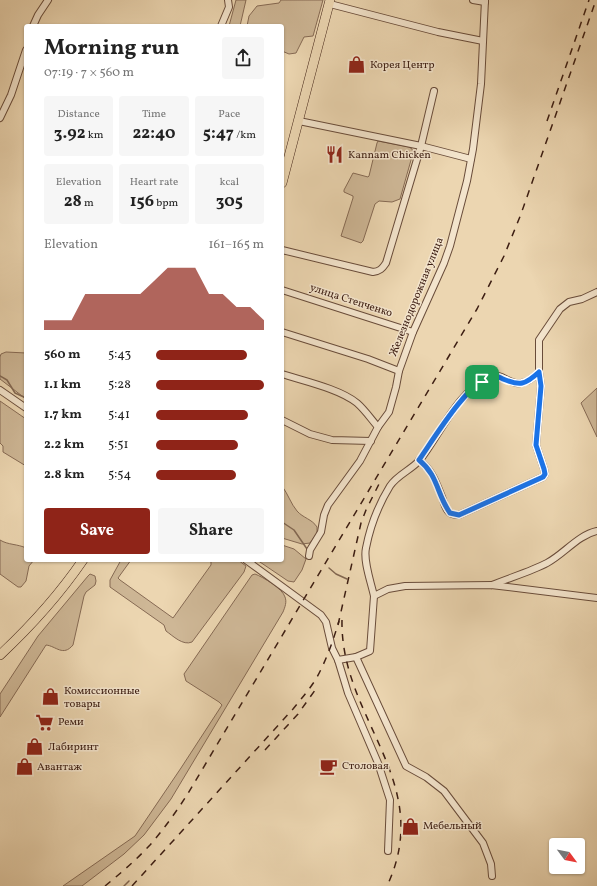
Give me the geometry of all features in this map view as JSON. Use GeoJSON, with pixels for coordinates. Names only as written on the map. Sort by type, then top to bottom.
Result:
{"type":"FeatureCollection","features":[{"type":"Feature","properties":{"kind":"main road"},"geometry":{"type":"LineString","coordinates":[[284,176],[330,2]]}},
{"type":"Feature","properties":{"kind":"main road"},"geometry":{"type":"LineString","coordinates":[[0,655],[33,622],[72,576],[82,562]]}},
{"type":"Feature","properties":{"kind":"street"},"geometry":{"type":"LineString","coordinates":[[34,24],[41,9],[48,0]]}},
{"type":"Feature","properties":{"kind":"street"},"geometry":{"type":"LineString","coordinates":[[222,24],[229,7],[228,0]]}},
{"type":"Feature","properties":{"kind":"street"},"geometry":{"type":"LineString","coordinates":[[473,0],[485,1]]}},
{"type":"Feature","properties":{"kind":"street","name":"Железнодорожная улица"},"geometry":{"type":"LineString","coordinates":[[309,556],[310,550],[321,532],[324,515],[328,505],[360,461],[378,427],[389,412],[399,371],[413,332],[444,263],[467,182],[471,159],[479,104],[485,1]]}},
{"type":"Feature","properties":{"kind":"street"},"geometry":{"type":"LineString","coordinates":[[330,2],[438,32],[483,41]]}},
{"type":"Feature","properties":{"kind":"street"},"geometry":{"type":"LineString","coordinates":[[0,118],[12,95],[24,56]]}},
{"type":"Feature","properties":{"kind":"street"},"geometry":{"type":"LineString","coordinates":[[284,250],[373,272],[380,271],[386,263],[421,146],[434,91]]}},
{"type":"Feature","properties":{"kind":"street"},"geometry":{"type":"LineString","coordinates":[[299,121],[421,146],[471,159]]}},
{"type":"Feature","properties":{"kind":"street","name":"улица Степченко"},"geometry":{"type":"LineString","coordinates":[[284,291],[413,332]]}},
{"type":"Feature","properties":{"kind":"street"},"geometry":{"type":"LineString","coordinates":[[419,460],[428,467],[446,508],[454,515],[459,515],[543,477],[545,474],[544,469],[536,445],[541,386],[539,372],[539,340],[560,309],[569,302],[582,299],[597,292]]}},
{"type":"Feature","properties":{"kind":"street"},"geometry":{"type":"LineString","coordinates":[[284,333],[368,359],[399,371]]}},
{"type":"Feature","properties":{"kind":"street"},"geometry":{"type":"LineString","coordinates":[[338,660],[356,657],[370,651],[374,596],[367,567],[366,549],[380,502],[392,484],[409,471],[419,460],[447,419],[472,388],[491,376],[521,384],[535,377],[539,372]]}},
{"type":"Feature","properties":{"kind":"street"},"geometry":{"type":"LineString","coordinates":[[284,375],[339,392],[350,398],[358,404],[378,427]]}},
{"type":"Feature","properties":{"kind":"street"},"geometry":{"type":"LineString","coordinates":[[0,390],[24,407]]}},
{"type":"Feature","properties":{"kind":"street"},"geometry":{"type":"LineString","coordinates":[[284,421],[310,434],[332,440],[370,441]]}},
{"type":"Feature","properties":{"kind":"street"},"geometry":{"type":"LineString","coordinates":[[491,585],[548,563],[571,545],[592,532],[597,531]]}},
{"type":"Feature","properties":{"kind":"street"},"geometry":{"type":"LineString","coordinates":[[249,562],[320,615],[326,622],[332,648],[338,660],[348,693],[378,763],[390,800],[388,851]]}},
{"type":"Feature","properties":{"kind":"street"},"geometry":{"type":"LineString","coordinates":[[374,596],[388,589],[405,586],[491,585],[597,598]]}},
{"type":"Feature","properties":{"kind":"street"},"geometry":{"type":"LineString","coordinates":[[356,657],[406,766],[426,777],[444,791],[483,843],[491,864],[492,876]]}},
{"type":"Feature","properties":{"kind":"shaded area"},"geometry":{"type":"Polygon","coordinates":[[[236,0],[246,0],[240,24],[230,24],[236,0]]]}},
{"type":"Feature","properties":{"kind":"shaded area"},"geometry":{"type":"Polygon","coordinates":[[[281,0],[323,0],[313,36],[304,37],[296,53],[289,54],[284,52],[284,24],[247,24],[249,16],[257,6],[279,3],[281,0]]]}},
{"type":"Feature","properties":{"kind":"shaded area"},"geometry":{"type":"Polygon","coordinates":[[[378,141],[409,147],[412,149],[413,153],[400,199],[392,202],[379,201],[375,204],[363,241],[361,243],[341,236],[353,198],[353,196],[344,192],[344,190],[353,173],[369,176],[378,141]]]}},
{"type":"Feature","properties":{"kind":"shaded area"},"geometry":{"type":"Polygon","coordinates":[[[6,352],[24,353],[24,397],[0,379],[1,354],[6,352]]]}},
{"type":"Feature","properties":{"kind":"shaded area"},"geometry":{"type":"Polygon","coordinates":[[[597,388],[597,437],[581,403],[597,388]]]}},
{"type":"Feature","properties":{"kind":"shaded area"},"geometry":{"type":"Polygon","coordinates":[[[0,401],[24,418],[24,465],[3,452],[3,446],[0,443],[0,401]]]}},
{"type":"Feature","properties":{"kind":"shaded area"},"geometry":{"type":"Polygon","coordinates":[[[284,489],[297,511],[313,522],[317,527],[317,533],[310,543],[302,544],[284,539],[284,489]]]}},
{"type":"Feature","properties":{"kind":"shaded area"},"geometry":{"type":"Polygon","coordinates":[[[0,540],[24,547],[24,562],[32,562],[29,566],[26,581],[21,587],[18,587],[0,574],[0,540]]]}},
{"type":"Feature","properties":{"kind":"shaded area"},"geometry":{"type":"Polygon","coordinates":[[[284,546],[294,549],[306,559],[302,570],[294,582],[288,581],[260,562],[284,562],[284,546]]]}},
{"type":"Feature","properties":{"kind":"shaded area"},"geometry":{"type":"Polygon","coordinates":[[[120,562],[130,562],[118,578],[173,618],[211,565],[211,562],[241,562],[246,566],[244,572],[192,642],[189,643],[182,642],[175,638],[166,631],[164,625],[110,587],[110,580],[120,562]]]}},
{"type":"Feature","properties":{"kind":"shaded area"},"geometry":{"type":"Polygon","coordinates":[[[90,574],[95,576],[96,581],[95,585],[86,592],[84,596],[73,645],[63,651],[46,645],[0,717],[0,694],[38,636],[90,574]]]}},
{"type":"Feature","properties":{"kind":"shaded area"},"geometry":{"type":"Polygon","coordinates":[[[255,574],[281,590],[286,601],[284,610],[171,799],[144,835],[124,854],[82,886],[63,886],[135,836],[222,705],[186,681],[184,674],[252,575],[255,574]]]}},
{"type":"Feature","properties":{"kind":"waterway"},"geometry":{"type":"LineString","coordinates":[[0,376],[7,380],[15,393],[24,397]]}},
{"type":"Feature","properties":{"kind":"waterway"},"geometry":{"type":"LineString","coordinates":[[284,523],[294,530],[307,549]]}},
{"type":"Feature","properties":{"kind":"waterway"},"geometry":{"type":"LineString","coordinates":[[329,568],[336,574],[347,579]]}},
{"type":"Feature","properties":{"kind":"waterway"},"geometry":{"type":"LineString","coordinates":[[124,886],[129,881]]}},
{"type":"Feature","properties":{"kind":"railway"},"geometry":{"type":"LineString","coordinates":[[547,121],[589,0]]}},
{"type":"Feature","properties":{"kind":"railway"},"geometry":{"type":"LineString","coordinates":[[105,886],[150,845],[170,820],[187,795],[477,309],[504,256],[521,214],[596,0]]}},
{"type":"Feature","properties":{"kind":"railway"},"geometry":{"type":"LineString","coordinates":[[338,625],[361,523],[379,484]]}},
{"type":"Feature","properties":{"kind":"railway"},"geometry":{"type":"LineString","coordinates":[[342,620],[345,656],[355,689],[394,782],[400,814],[399,849],[387,886]]}},
{"type":"Feature","properties":{"kind":"railway"},"geometry":{"type":"LineString","coordinates":[[132,886],[308,691],[323,665],[339,621]]}},
{"type":"Feature","properties":{"kind":"railway"},"geometry":{"type":"LineString","coordinates":[[265,750],[298,714],[318,686]]}},
{"type":"Feature","properties":{"kind":"place","name":"Корея Центр"},"geometry":{"type":"Point","coordinates":[357,65]}},
{"type":"Feature","properties":{"kind":"place","name":"Kannam Chicken"},"geometry":{"type":"Point","coordinates":[335,155]}},
{"type":"Feature","properties":{"kind":"place","name":"Комиссионные товары"},"geometry":{"type":"Point","coordinates":[51,697]}},
{"type":"Feature","properties":{"kind":"place","name":"Реми"},"geometry":{"type":"Point","coordinates":[45,722]}},
{"type":"Feature","properties":{"kind":"place","name":"Лабиринт"},"geometry":{"type":"Point","coordinates":[35,747]}},
{"type":"Feature","properties":{"kind":"place","name":"Столовая"},"geometry":{"type":"Point","coordinates":[329,766]}},
{"type":"Feature","properties":{"kind":"place","name":"Авантаж"},"geometry":{"type":"Point","coordinates":[24,767]}},
{"type":"Feature","properties":{"kind":"place","name":"Мебельный"},"geometry":{"type":"Point","coordinates":[410,826]}},
{"type":"Feature","properties":{"kind":"route"},"geometry":{"type":"LineString","coordinates":[[539,372],[541,386],[536,445],[545,474],[536,481],[459,515],[454,515],[446,508],[428,467],[419,460],[447,419],[472,388],[482,382],[491,376],[521,384],[535,377],[539,372]]}}]}
